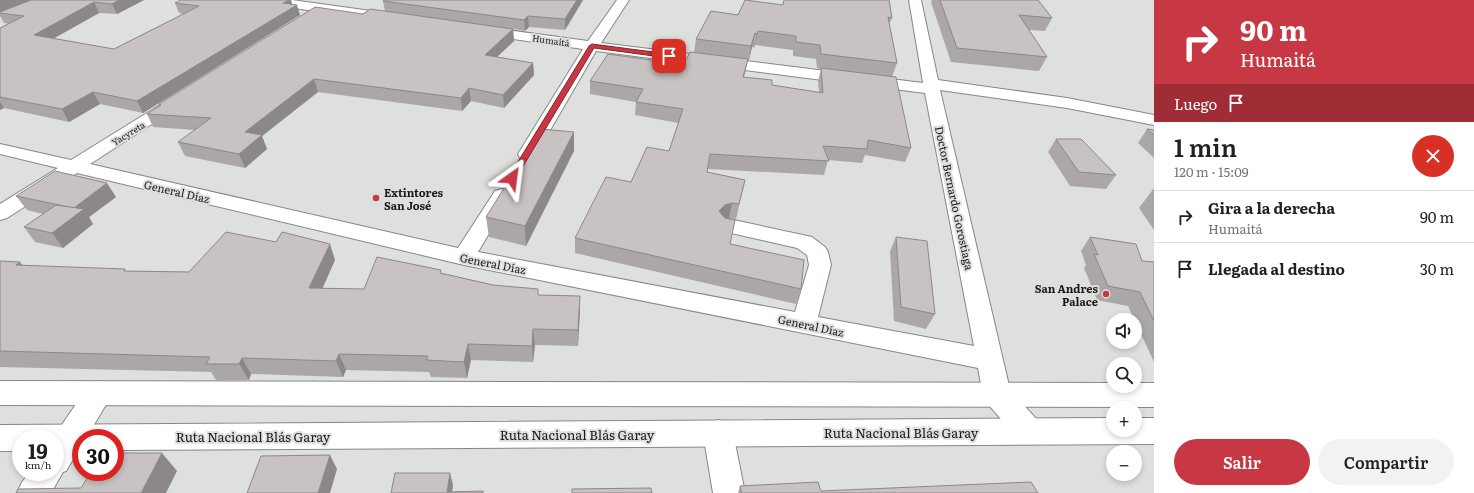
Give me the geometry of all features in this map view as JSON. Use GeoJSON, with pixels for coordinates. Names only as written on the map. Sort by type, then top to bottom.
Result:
{"type":"FeatureCollection","features":[{"type":"Feature","properties":{"kind":"main road"},"geometry":{"type":"LineString","coordinates":[[265,0],[330,4],[410,20]]}},
{"type":"Feature","properties":{"kind":"main road"},"geometry":{"type":"LineString","coordinates":[[464,257],[592,46],[623,0]]}},
{"type":"Feature","properties":{"kind":"main road","name":"Doctor Bernardo Gorostiaga"},"geometry":{"type":"LineString","coordinates":[[915,0],[932,90],[997,395]]}},
{"type":"Feature","properties":{"kind":"main road"},"geometry":{"type":"LineString","coordinates":[[303,21],[330,4]]}},
{"type":"Feature","properties":{"kind":"main road","name":"Humaitá"},"geometry":{"type":"LineString","coordinates":[[473,29],[932,90],[982,105],[1085,114],[1093,108],[1154,120]]}},
{"type":"Feature","properties":{"kind":"main road","name":"Yacyreta"},"geometry":{"type":"LineString","coordinates":[[0,213],[189,94]]}},
{"type":"Feature","properties":{"kind":"main road","name":"General Díaz"},"geometry":{"type":"LineString","coordinates":[[0,149],[464,257],[804,323],[895,343],[990,360]]}},
{"type":"Feature","properties":{"kind":"main road"},"geometry":{"type":"LineString","coordinates":[[729,226],[804,242],[817,252],[820,265],[804,323]]}},
{"type":"Feature","properties":{"kind":"main road"},"geometry":{"type":"LineString","coordinates":[[0,393],[1154,395]]}},
{"type":"Feature","properties":{"kind":"main road"},"geometry":{"type":"LineString","coordinates":[[64,448],[99,393]]}},
{"type":"Feature","properties":{"kind":"main road"},"geometry":{"type":"LineString","coordinates":[[997,395],[1029,432]]}},
{"type":"Feature","properties":{"kind":"main road","name":"Ruta Nacional Blás Garay"},"geometry":{"type":"LineString","coordinates":[[0,438],[1154,431]]}},
{"type":"Feature","properties":{"kind":"main road"},"geometry":{"type":"LineString","coordinates":[[718,433],[728,493]]}},
{"type":"Feature","properties":{"kind":"main road"},"geometry":{"type":"LineString","coordinates":[[34,493],[42,481]]}},
{"type":"Feature","properties":{"kind":"building"},"geometry":{"type":"Polygon","coordinates":[[[31,0],[119,0],[112,4],[94,2],[34,35],[114,49],[199,6],[175,3],[181,0],[289,0],[283,3],[297,5],[137,101],[93,92],[62,109],[0,97],[0,28],[24,16],[0,12],[31,0]]]}},
{"type":"Feature","properties":{"kind":"building"},"geometry":{"type":"Polygon","coordinates":[[[577,0],[565,19],[528,16],[524,20],[383,1],[577,0]]]}},
{"type":"Feature","properties":{"kind":"building"},"geometry":{"type":"Polygon","coordinates":[[[745,0],[783,5],[784,0],[889,0],[892,18],[888,17],[897,63],[821,54],[820,45],[796,42],[796,36],[758,31],[757,34],[755,33],[751,46],[696,39],[711,11],[738,15],[745,0]]]}},
{"type":"Feature","properties":{"kind":"building"},"geometry":{"type":"Polygon","coordinates":[[[940,0],[1038,0],[1052,18],[1019,15],[1047,57],[957,48],[940,0]]]}},
{"type":"Feature","properties":{"kind":"building"},"geometry":{"type":"Polygon","coordinates":[[[315,7],[363,14],[370,9],[513,29],[485,55],[533,63],[503,95],[469,88],[461,98],[314,79],[245,132],[262,135],[239,154],[178,142],[211,118],[147,114],[161,105],[159,104],[315,7]]]}},
{"type":"Feature","properties":{"kind":"building"},"geometry":{"type":"Polygon","coordinates":[[[690,52],[748,59],[743,77],[772,80],[772,85],[823,93],[821,68],[896,77],[911,148],[868,140],[867,149],[823,146],[829,161],[710,154],[707,172],[745,180],[739,204],[732,203],[725,205],[719,211],[725,218],[735,220],[730,244],[804,260],[801,289],[575,238],[606,177],[631,182],[647,147],[669,151],[683,109],[636,102],[643,89],[590,81],[608,54],[658,61],[661,56],[686,59],[690,52]]]}},
{"type":"Feature","properties":{"kind":"building"},"geometry":{"type":"Polygon","coordinates":[[[541,129],[574,132],[525,226],[486,217],[541,129]]]}},
{"type":"Feature","properties":{"kind":"building"},"geometry":{"type":"Polygon","coordinates":[[[1147,129],[1154,130],[1154,135],[1147,129]]]}},
{"type":"Feature","properties":{"kind":"building"},"geometry":{"type":"Polygon","coordinates":[[[1056,139],[1081,139],[1116,175],[1079,172],[1056,139]]]}},
{"type":"Feature","properties":{"kind":"building"},"geometry":{"type":"Polygon","coordinates":[[[55,171],[107,183],[74,208],[16,196],[55,171]]]}},
{"type":"Feature","properties":{"kind":"building"},"geometry":{"type":"Polygon","coordinates":[[[56,205],[84,209],[52,233],[24,227],[56,205]]]}},
{"type":"Feature","properties":{"kind":"building"},"geometry":{"type":"Polygon","coordinates":[[[226,232],[276,242],[282,232],[330,244],[309,288],[364,289],[377,257],[441,270],[440,273],[493,285],[538,289],[538,295],[580,296],[578,330],[533,329],[532,346],[468,344],[464,362],[426,360],[428,356],[339,354],[336,361],[242,358],[239,364],[206,364],[210,357],[0,351],[0,261],[20,262],[16,265],[125,269],[124,271],[189,272],[226,232]]]}},
{"type":"Feature","properties":{"kind":"building"},"geometry":{"type":"Polygon","coordinates":[[[896,237],[927,241],[935,314],[901,307],[896,237]]]}},
{"type":"Feature","properties":{"kind":"building"},"geometry":{"type":"Polygon","coordinates":[[[1090,237],[1136,244],[1142,261],[1154,262],[1154,321],[1140,292],[1108,286],[1094,254],[1098,255],[1090,237]]]}},
{"type":"Feature","properties":{"kind":"building"},"geometry":{"type":"Polygon","coordinates":[[[124,453],[162,453],[141,493],[16,493],[18,489],[81,488],[85,481],[124,481],[124,453]]]}},
{"type":"Feature","properties":{"kind":"building"},"geometry":{"type":"Polygon","coordinates":[[[330,455],[318,493],[247,493],[261,456],[330,455]]]}},
{"type":"Feature","properties":{"kind":"building"},"geometry":{"type":"Polygon","coordinates":[[[395,473],[450,473],[447,492],[483,491],[483,493],[391,493],[395,473]]]}},
{"type":"Feature","properties":{"kind":"building"},"geometry":{"type":"Polygon","coordinates":[[[818,482],[821,491],[1031,482],[1038,493],[742,493],[740,486],[818,482]]]}},
{"type":"Feature","properties":{"kind":"building"},"geometry":{"type":"Polygon","coordinates":[[[651,488],[652,493],[572,493],[572,489],[651,488]]]}},
{"type":"Feature","properties":{"kind":"place","name":"Extintores San José"},"geometry":{"type":"Point","coordinates":[376,198]}},
{"type":"Feature","properties":{"kind":"place","name":"San Andres Palace"},"geometry":{"type":"Point","coordinates":[1106,294]}},
{"type":"Feature","properties":{"kind":"route"},"geometry":{"type":"LineString","coordinates":[[512,178],[592,46],[669,56]]}}]}
